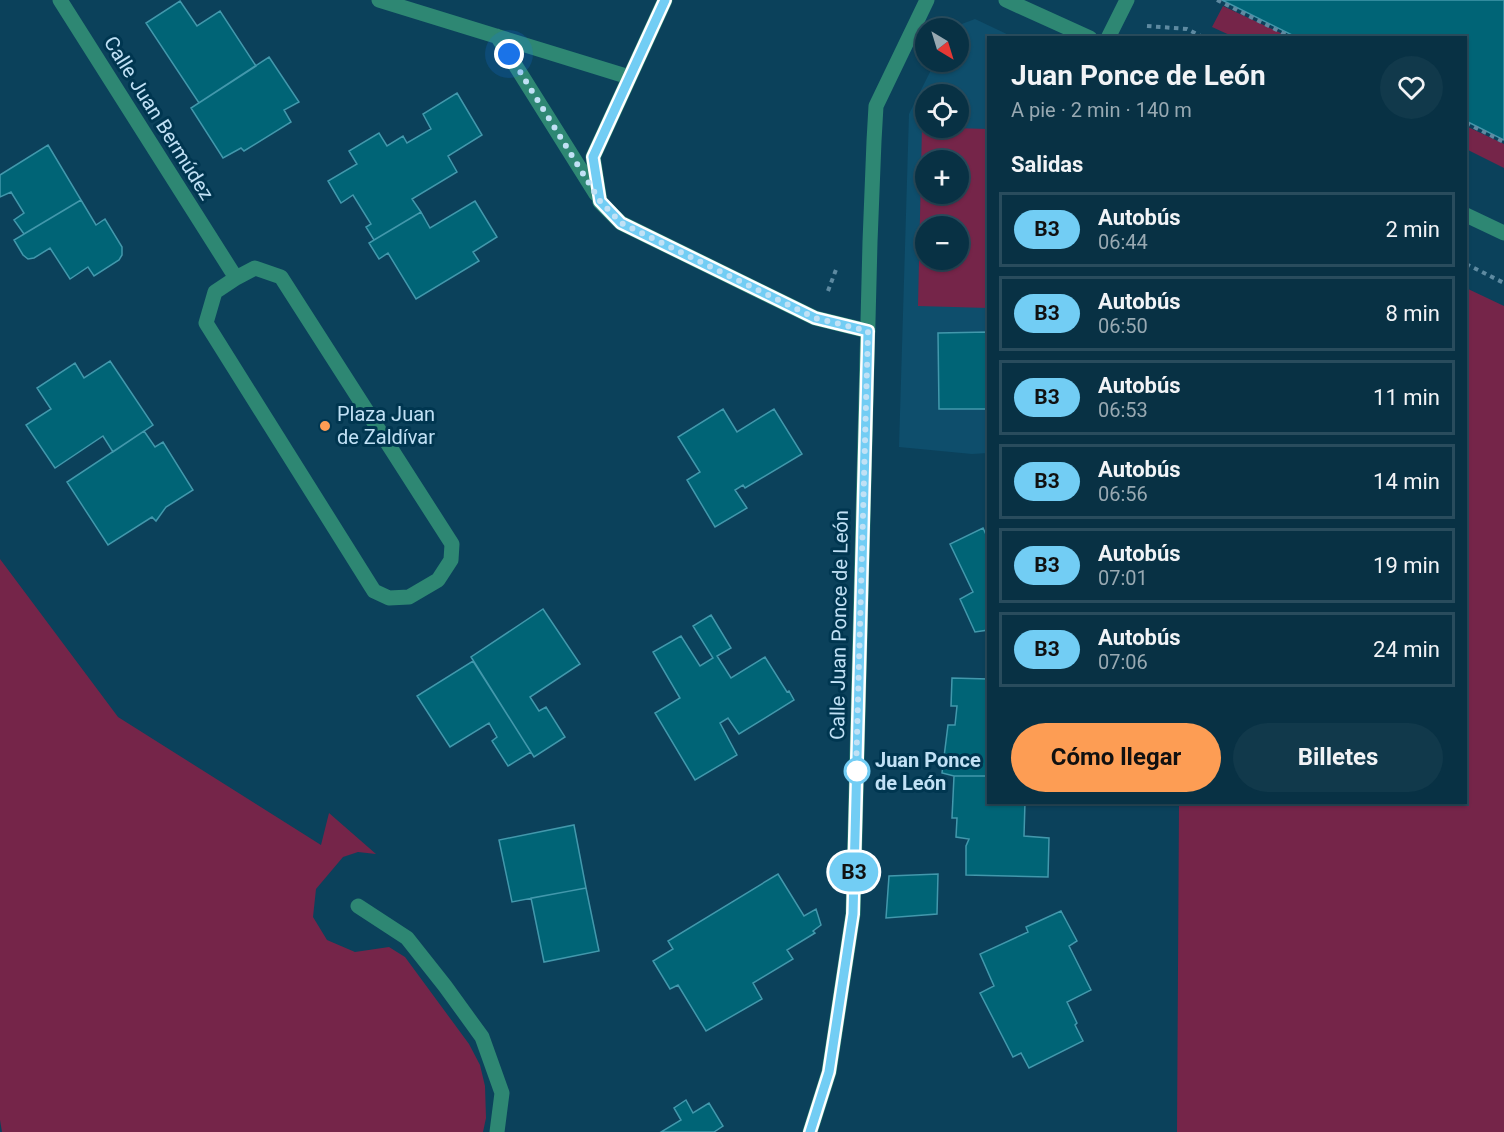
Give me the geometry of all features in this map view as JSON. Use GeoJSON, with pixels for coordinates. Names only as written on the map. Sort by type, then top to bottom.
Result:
{"type":"FeatureCollection","features":[{"type":"Feature","properties":{"kind":"street","name":"Calle Juan Bermúdez"},"geometry":{"type":"LineString","coordinates":[[60,0],[236,278]]}},
{"type":"Feature","properties":{"kind":"street"},"geometry":{"type":"LineString","coordinates":[[379,0],[629,77]]}},
{"type":"Feature","properties":{"kind":"street"},"geometry":{"type":"LineString","coordinates":[[600,201],[593,157],[666,0]]}},
{"type":"Feature","properties":{"kind":"street","name":"Calle Juan Ponce de León"},"geometry":{"type":"LineString","coordinates":[[810,1132],[829,1072],[853,914],[876,106],[927,0]]}},
{"type":"Feature","properties":{"kind":"street"},"geometry":{"type":"LineString","coordinates":[[1006,0],[1086,36]]}},
{"type":"Feature","properties":{"kind":"street"},"geometry":{"type":"LineString","coordinates":[[1109,36],[1127,0]]}},
{"type":"Feature","properties":{"kind":"street"},"geometry":{"type":"LineString","coordinates":[[498,36],[600,201],[621,223],[815,318],[868,331]]}},
{"type":"Feature","properties":{"kind":"street"},"geometry":{"type":"LineString","coordinates":[[1467,215],[1504,233]]}},
{"type":"Feature","properties":{"kind":"street"},"geometry":{"type":"LineString","coordinates":[[255,268],[281,277],[452,544],[451,560],[438,580],[409,597],[389,598],[374,591],[206,323],[215,292],[236,278],[255,268]]}},
{"type":"Feature","properties":{"kind":"street"},"geometry":{"type":"LineString","coordinates":[[358,906],[407,938],[482,1037],[502,1093],[497,1132]]}},
{"type":"Feature","properties":{"kind":"path"},"geometry":{"type":"LineString","coordinates":[[1217,0],[1289,36]]}},
{"type":"Feature","properties":{"kind":"path"},"geometry":{"type":"LineString","coordinates":[[1140,25],[1187,29],[1200,36]]}},
{"type":"Feature","properties":{"kind":"path"},"geometry":{"type":"LineString","coordinates":[[1467,124],[1504,142]]}},
{"type":"Feature","properties":{"kind":"path"},"geometry":{"type":"LineString","coordinates":[[1467,264],[1504,283]]}},
{"type":"Feature","properties":{"kind":"shaded area"},"geometry":{"type":"Polygon","coordinates":[[[1223,6],[1287,36],[1232,36],[1212,27],[1223,6]]]}},
{"type":"Feature","properties":{"kind":"shaded area"},"geometry":{"type":"Polygon","coordinates":[[[975,19],[1011,36],[987,36],[987,453],[972,454],[899,447],[909,114],[915,102],[915,138],[969,138],[969,84],[924,84],[930,72],[969,72],[969,21],[975,19]]]}},
{"type":"Feature","properties":{"kind":"shaded area"},"geometry":{"type":"Polygon","coordinates":[[[1467,126],[1504,144],[1504,168],[1467,150],[1467,126]]]}},
{"type":"Feature","properties":{"kind":"shaded area"},"geometry":{"type":"Polygon","coordinates":[[[969,128],[987,129],[987,308],[918,306],[919,270],[969,270],[969,216],[920,216],[920,204],[969,204],[969,150],[921,150],[922,138],[969,138],[969,128]]]}},
{"type":"Feature","properties":{"kind":"shaded area"},"geometry":{"type":"Polygon","coordinates":[[[1467,288],[1504,306],[1504,1132],[1177,1132],[1179,804],[1467,804],[1467,288]]]}},
{"type":"Feature","properties":{"kind":"shaded area"},"geometry":{"type":"Polygon","coordinates":[[[0,559],[118,717],[321,845],[329,813],[376,854],[358,852],[343,857],[316,889],[313,917],[327,940],[355,952],[389,947],[405,957],[469,1044],[480,1065],[485,1086],[486,1118],[483,1132],[2,1132],[0,1120],[0,559]]]}},
{"type":"Feature","properties":{"kind":"building"},"geometry":{"type":"Polygon","coordinates":[[[1222,0],[1504,0],[1504,140],[1467,122],[1467,36],[1294,36],[1222,0]]]}},
{"type":"Feature","properties":{"kind":"building"},"geometry":{"type":"Polygon","coordinates":[[[180,1],[197,26],[220,11],[256,66],[199,103],[146,23],[180,1]]]}},
{"type":"Feature","properties":{"kind":"building"},"geometry":{"type":"Polygon","coordinates":[[[269,57],[299,102],[284,110],[291,122],[244,151],[241,148],[223,158],[191,108],[269,57]]]}},
{"type":"Feature","properties":{"kind":"building"},"geometry":{"type":"Polygon","coordinates":[[[457,93],[482,135],[448,156],[457,172],[412,199],[421,212],[374,240],[366,227],[371,224],[353,195],[341,203],[328,181],[357,164],[349,151],[379,133],[387,146],[403,136],[407,143],[431,129],[423,114],[457,93]]]}},
{"type":"Feature","properties":{"kind":"building"},"geometry":{"type":"Polygon","coordinates":[[[48,145],[81,200],[24,234],[14,220],[24,213],[11,192],[0,197],[0,175],[48,145]]]}},
{"type":"Feature","properties":{"kind":"building"},"geometry":{"type":"Polygon","coordinates":[[[81,200],[96,225],[105,219],[122,247],[119,260],[94,276],[88,267],[70,279],[50,248],[34,258],[28,259],[23,255],[14,240],[81,200]]]}},
{"type":"Feature","properties":{"kind":"building"},"geometry":{"type":"Polygon","coordinates":[[[475,201],[497,237],[473,252],[479,261],[416,299],[388,253],[379,259],[369,243],[421,212],[430,228],[475,201]]]}},
{"type":"Feature","properties":{"kind":"building"},"geometry":{"type":"Polygon","coordinates":[[[987,332],[987,409],[939,409],[938,333],[987,332]]]}},
{"type":"Feature","properties":{"kind":"building"},"geometry":{"type":"Polygon","coordinates":[[[110,361],[153,425],[113,452],[103,436],[55,468],[26,425],[51,409],[37,388],[75,363],[84,378],[110,361]]]}},
{"type":"Feature","properties":{"kind":"building"},"geometry":{"type":"Polygon","coordinates":[[[723,409],[737,432],[774,409],[802,454],[745,488],[743,485],[735,490],[747,508],[715,527],[687,480],[700,472],[678,437],[723,409]]]}},
{"type":"Feature","properties":{"kind":"building"},"geometry":{"type":"Polygon","coordinates":[[[144,431],[155,447],[163,442],[193,490],[166,507],[156,521],[152,517],[108,545],[67,482],[144,431]]]}},
{"type":"Feature","properties":{"kind":"building"},"geometry":{"type":"Polygon","coordinates":[[[983,528],[987,537],[987,630],[975,632],[960,599],[973,592],[950,544],[983,528]]]}},
{"type":"Feature","properties":{"kind":"building"},"geometry":{"type":"Polygon","coordinates":[[[543,609],[580,664],[530,697],[539,711],[546,707],[565,737],[534,757],[471,657],[543,609]]]}},
{"type":"Feature","properties":{"kind":"building"},"geometry":{"type":"Polygon","coordinates":[[[711,615],[731,648],[717,656],[731,678],[765,657],[794,700],[739,734],[728,718],[720,723],[737,755],[695,780],[655,713],[680,698],[653,652],[681,636],[700,666],[713,658],[693,626],[711,615]]]}},
{"type":"Feature","properties":{"kind":"building"},"geometry":{"type":"Polygon","coordinates":[[[473,661],[531,752],[508,766],[492,741],[497,737],[489,723],[450,747],[417,696],[473,661]]]}},
{"type":"Feature","properties":{"kind":"building"},"geometry":{"type":"Polygon","coordinates":[[[952,678],[987,679],[987,776],[954,776],[942,773],[948,725],[955,725],[957,706],[951,706],[952,678]]]}},
{"type":"Feature","properties":{"kind":"building"},"geometry":{"type":"Polygon","coordinates":[[[954,776],[987,776],[987,804],[1025,804],[1024,836],[1049,838],[1048,877],[966,875],[966,846],[969,839],[956,837],[957,818],[952,818],[954,776]]]}},
{"type":"Feature","properties":{"kind":"building"},"geometry":{"type":"Polygon","coordinates":[[[574,825],[586,888],[512,902],[499,840],[574,825]]]}},
{"type":"Feature","properties":{"kind":"building"},"geometry":{"type":"Polygon","coordinates":[[[778,874],[804,916],[816,909],[821,925],[813,931],[815,933],[787,950],[793,959],[753,983],[762,999],[706,1031],[678,985],[670,989],[653,961],[673,949],[668,941],[778,874]]]}},
{"type":"Feature","properties":{"kind":"building"},"geometry":{"type":"Polygon","coordinates":[[[938,874],[937,914],[886,918],[889,876],[938,874]]]}},
{"type":"Feature","properties":{"kind":"building"},"geometry":{"type":"Polygon","coordinates":[[[586,888],[599,951],[544,962],[531,898],[586,888]]]}},
{"type":"Feature","properties":{"kind":"building"},"geometry":{"type":"Polygon","coordinates":[[[1061,911],[1077,941],[1069,946],[1091,990],[1067,1002],[1083,1041],[1029,1068],[1021,1053],[1013,1057],[980,993],[994,986],[980,954],[1028,932],[1026,927],[1061,911]]]}},
{"type":"Feature","properties":{"kind":"building"},"geometry":{"type":"Polygon","coordinates":[[[686,1100],[693,1113],[709,1103],[723,1126],[714,1132],[661,1132],[681,1120],[674,1108],[686,1100]]]}},
{"type":"Feature","properties":{"kind":"bus line","name":"B3"},"geometry":{"type":"LineString","coordinates":[[665,0],[593,157],[600,201],[621,223],[815,318],[868,331],[853,914],[829,1072],[810,1132]]}},
{"type":"Feature","properties":{"kind":"place","name":"Plaza Juan de Zaldívar"},"geometry":{"type":"Point","coordinates":[325,426]}},
{"type":"Feature","properties":{"kind":"place","name":"Juan Ponce de León"},"geometry":{"type":"Point","coordinates":[857,771]}},
{"type":"Feature","properties":{"kind":"route"},"geometry":{"type":"LineString","coordinates":[[509,54],[600,201],[621,223],[815,318],[868,331],[856,774],[857,771]]}}]}
